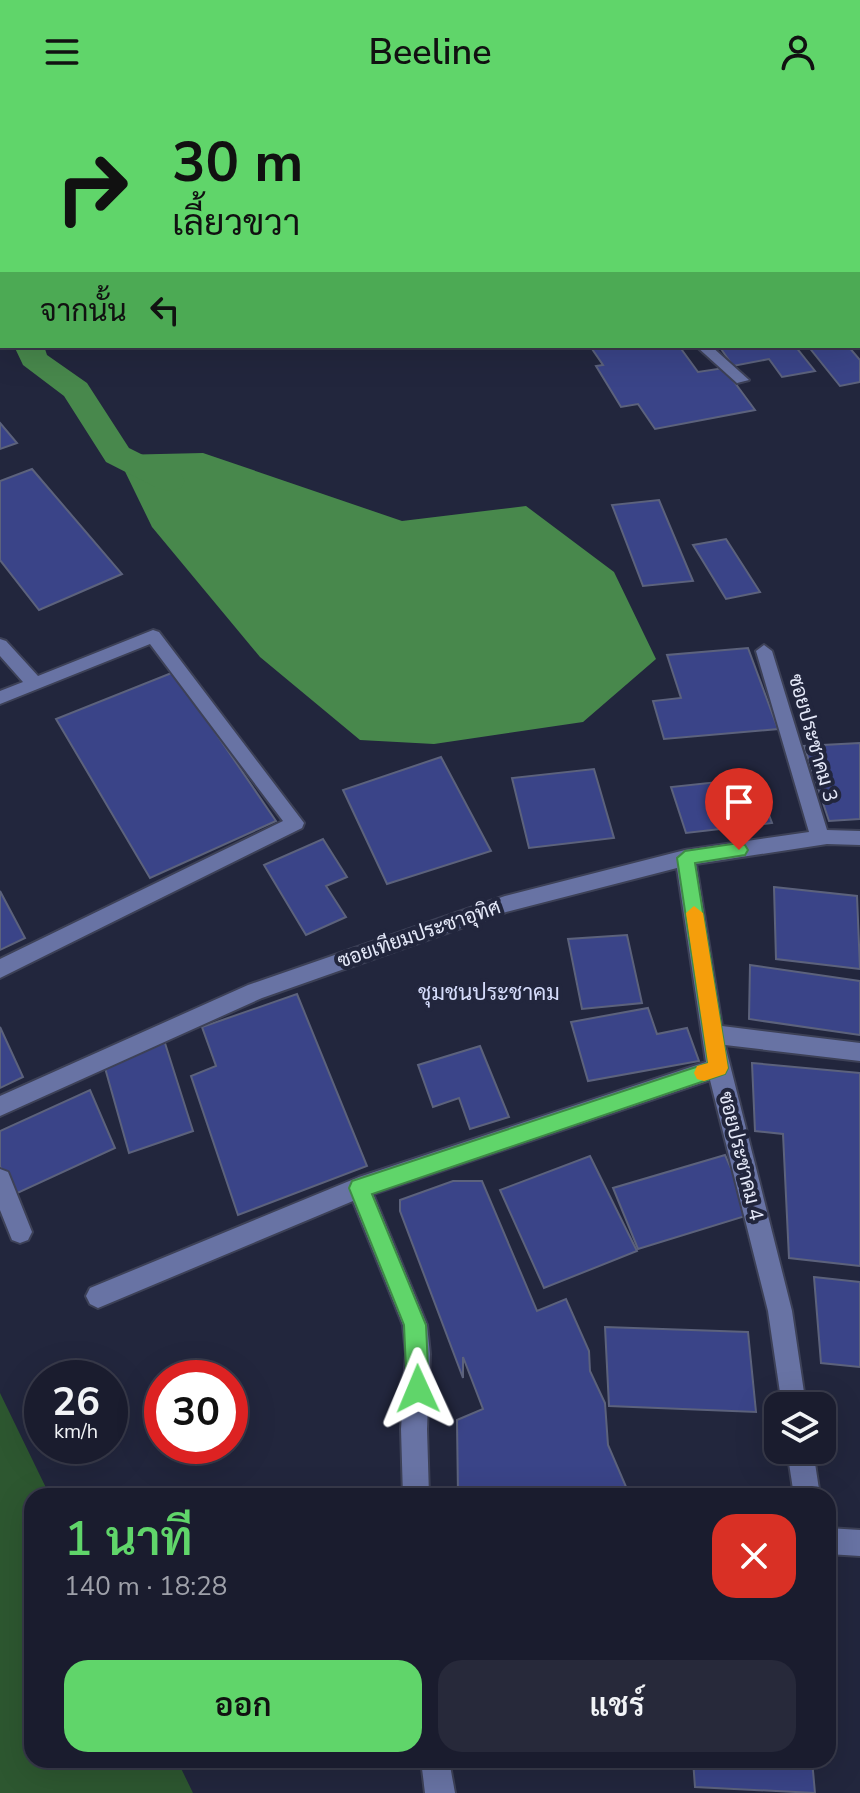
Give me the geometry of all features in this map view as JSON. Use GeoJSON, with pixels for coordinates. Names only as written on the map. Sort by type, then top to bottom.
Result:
{"type":"FeatureCollection","features":[{"type":"Feature","properties":{"kind":"street"},"geometry":{"type":"LineString","coordinates":[[705,348],[742,380]]}},
{"type":"Feature","properties":{"kind":"street"},"geometry":{"type":"LineString","coordinates":[[0,698],[153,636],[295,823],[0,969]]}},
{"type":"Feature","properties":{"kind":"street"},"geometry":{"type":"LineString","coordinates":[[0,645],[35,684]]}},
{"type":"Feature","properties":{"kind":"street","name":"ซอยประชาคม 3"},"geometry":{"type":"LineString","coordinates":[[764,651],[820,838]]}},
{"type":"Feature","properties":{"kind":"street","name":"ซอยเทียมประชาอุทิศ"},"geometry":{"type":"LineString","coordinates":[[0,1106],[255,991],[505,904],[685,858],[820,838],[860,838]]}},
{"type":"Feature","properties":{"kind":"street","name":"ซอยประชาคม 4"},"geometry":{"type":"LineString","coordinates":[[685,858],[718,1068],[780,1311],[792,1392]]}},
{"type":"Feature","properties":{"kind":"street"},"geometry":{"type":"LineString","coordinates":[[714,1034],[860,1052]]}},
{"type":"Feature","properties":{"kind":"street"},"geometry":{"type":"LineString","coordinates":[[98,1296],[359,1188],[718,1068]]}},
{"type":"Feature","properties":{"kind":"street"},"geometry":{"type":"LineString","coordinates":[[0,1180],[20,1232]]}},
{"type":"Feature","properties":{"kind":"street"},"geometry":{"type":"LineString","coordinates":[[359,1188],[415,1325],[418,1354],[414,1429],[416,1488]]}},
{"type":"Feature","properties":{"kind":"street"},"geometry":{"type":"LineString","coordinates":[[802,1464],[806,1488]]}},
{"type":"Feature","properties":{"kind":"street"},"geometry":{"type":"LineString","coordinates":[[836,1542],[860,1543]]}},
{"type":"Feature","properties":{"kind":"street"},"geometry":{"type":"LineString","coordinates":[[436,1768],[440,1793]]}},
{"type":"Feature","properties":{"kind":"shaded area"},"geometry":{"type":"Polygon","coordinates":[[[203,453],[402,521],[526,506],[614,572],[656,659],[583,722],[434,744],[360,740],[260,657],[152,527],[117,455],[203,453]]]}},
{"type":"Feature","properties":{"kind":"shaded area"},"geometry":{"type":"Polygon","coordinates":[[[0,1393],[24,1442],[24,1464],[34,1464],[46,1488],[24,1488],[24,1768],[181,1768],[193,1793],[0,1793],[0,1393]]]}},
{"type":"Feature","properties":{"kind":"building"},"geometry":{"type":"Polygon","coordinates":[[[591,348],[680,348],[698,372],[724,368],[755,410],[655,429],[638,404],[621,407],[596,366],[603,365],[591,348]]]}},
{"type":"Feature","properties":{"kind":"building"},"geometry":{"type":"Polygon","coordinates":[[[720,348],[797,348],[815,371],[782,377],[769,359],[733,366],[720,348]]]}},
{"type":"Feature","properties":{"kind":"building"},"geometry":{"type":"Polygon","coordinates":[[[810,348],[850,348],[860,360],[860,382],[840,386],[810,348]]]}},
{"type":"Feature","properties":{"kind":"building"},"geometry":{"type":"Polygon","coordinates":[[[0,423],[17,443],[0,449],[0,423]]]}},
{"type":"Feature","properties":{"kind":"building"},"geometry":{"type":"Polygon","coordinates":[[[32,469],[122,574],[39,610],[0,560],[0,481],[32,469]]]}},
{"type":"Feature","properties":{"kind":"building"},"geometry":{"type":"Polygon","coordinates":[[[659,500],[693,581],[643,586],[612,505],[659,500]]]}},
{"type":"Feature","properties":{"kind":"building"},"geometry":{"type":"Polygon","coordinates":[[[726,539],[760,592],[726,599],[693,545],[726,539]]]}},
{"type":"Feature","properties":{"kind":"building"},"geometry":{"type":"Polygon","coordinates":[[[748,648],[778,729],[664,739],[653,701],[681,698],[667,655],[748,648]]]}},
{"type":"Feature","properties":{"kind":"building"},"geometry":{"type":"Polygon","coordinates":[[[174,672],[276,821],[150,878],[56,719],[174,672]]]}},
{"type":"Feature","properties":{"kind":"building"},"geometry":{"type":"Polygon","coordinates":[[[860,743],[860,819],[829,821],[804,746],[860,743]]]}},
{"type":"Feature","properties":{"kind":"building"},"geometry":{"type":"Polygon","coordinates":[[[441,757],[491,851],[387,884],[343,790],[441,757]]]}},
{"type":"Feature","properties":{"kind":"building"},"geometry":{"type":"Polygon","coordinates":[[[594,769],[614,838],[529,848],[512,778],[594,769]]]}},
{"type":"Feature","properties":{"kind":"building"},"geometry":{"type":"Polygon","coordinates":[[[755,778],[772,823],[686,833],[671,787],[755,778]]]}},
{"type":"Feature","properties":{"kind":"building"},"geometry":{"type":"Polygon","coordinates":[[[323,839],[347,877],[326,886],[346,917],[306,935],[264,865],[323,839]]]}},
{"type":"Feature","properties":{"kind":"building"},"geometry":{"type":"Polygon","coordinates":[[[774,887],[857,896],[860,969],[776,959],[774,887]]]}},
{"type":"Feature","properties":{"kind":"building"},"geometry":{"type":"Polygon","coordinates":[[[0,891],[25,938],[0,950],[0,891]]]}},
{"type":"Feature","properties":{"kind":"building"},"geometry":{"type":"Polygon","coordinates":[[[627,935],[642,1003],[582,1009],[568,939],[627,935]]]}},
{"type":"Feature","properties":{"kind":"building"},"geometry":{"type":"Polygon","coordinates":[[[750,965],[860,981],[860,1035],[749,1019],[750,965]]]}},
{"type":"Feature","properties":{"kind":"building"},"geometry":{"type":"Polygon","coordinates":[[[297,994],[367,1166],[238,1215],[191,1076],[216,1066],[202,1027],[297,994]]]}},
{"type":"Feature","properties":{"kind":"building"},"geometry":{"type":"Polygon","coordinates":[[[648,1008],[657,1034],[687,1028],[699,1061],[588,1081],[571,1022],[648,1008]]]}},
{"type":"Feature","properties":{"kind":"building"},"geometry":{"type":"Polygon","coordinates":[[[0,1027],[23,1077],[0,1088],[0,1027]]]}},
{"type":"Feature","properties":{"kind":"building"},"geometry":{"type":"Polygon","coordinates":[[[164,1040],[193,1131],[129,1153],[103,1061],[164,1040]]]}},
{"type":"Feature","properties":{"kind":"building"},"geometry":{"type":"Polygon","coordinates":[[[480,1046],[509,1117],[470,1129],[459,1098],[433,1107],[418,1065],[480,1046]]]}},
{"type":"Feature","properties":{"kind":"building"},"geometry":{"type":"Polygon","coordinates":[[[752,1063],[860,1073],[860,1266],[789,1258],[783,1134],[755,1131],[752,1063]]]}},
{"type":"Feature","properties":{"kind":"building"},"geometry":{"type":"Polygon","coordinates":[[[90,1090],[115,1148],[11,1196],[0,1166],[0,1131],[90,1090]]]}},
{"type":"Feature","properties":{"kind":"building"},"geometry":{"type":"Polygon","coordinates":[[[725,1155],[752,1214],[638,1249],[613,1188],[725,1155]]]}},
{"type":"Feature","properties":{"kind":"building"},"geometry":{"type":"Polygon","coordinates":[[[590,1156],[637,1251],[544,1288],[500,1190],[590,1156]]]}},
{"type":"Feature","properties":{"kind":"building"},"geometry":{"type":"Polygon","coordinates":[[[453,1181],[482,1181],[537,1311],[566,1299],[589,1351],[590,1371],[605,1403],[608,1445],[627,1488],[458,1488],[457,1420],[483,1409],[463,1357],[463,1378],[400,1211],[400,1200],[453,1181]]]}},
{"type":"Feature","properties":{"kind":"building"},"geometry":{"type":"Polygon","coordinates":[[[814,1277],[860,1282],[860,1367],[821,1363],[814,1277]]]}},
{"type":"Feature","properties":{"kind":"building"},"geometry":{"type":"Polygon","coordinates":[[[605,1327],[748,1332],[756,1412],[609,1406],[605,1327]]]}},
{"type":"Feature","properties":{"kind":"building"},"geometry":{"type":"Polygon","coordinates":[[[694,1768],[813,1768],[815,1793],[695,1787],[694,1768]]]}},
{"type":"Feature","properties":{"kind":"waterway"},"geometry":{"type":"LineString","coordinates":[[30,348],[34,359],[76,390],[117,455],[169,481]]}},
{"type":"Feature","properties":{"kind":"slow traffic"},"geometry":{"type":"LineString","coordinates":[[694,913],[718,1068],[704,1073]]}},
{"type":"Feature","properties":{"kind":"district","name":"ชุมชนประชาคม"},"geometry":{"type":"Point","coordinates":[489,993]}},
{"type":"Feature","properties":{"kind":"route"},"geometry":{"type":"LineString","coordinates":[[418,1389],[415,1325],[359,1188],[718,1068],[685,858],[739,850]]}}]}
